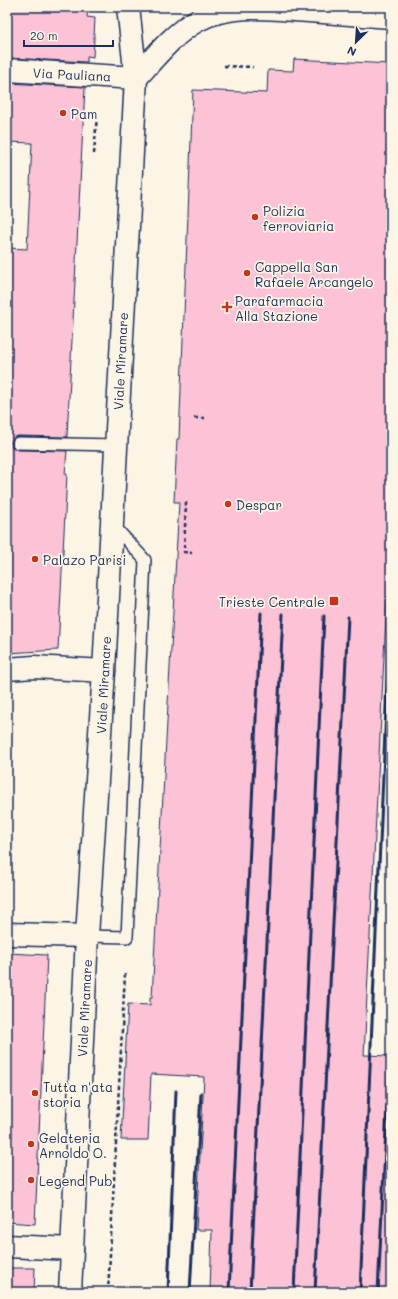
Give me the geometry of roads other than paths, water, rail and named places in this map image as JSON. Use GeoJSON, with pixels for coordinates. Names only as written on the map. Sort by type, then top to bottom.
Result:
{"type":"FeatureCollection","features":[{"type":"Feature","properties":{"kind":"main road","name":"Viale Miramare"},"geometry":{"type":"LineString","coordinates":[[70,1292],[87,936],[104,671],[136,78],[128,7]]}},
{"type":"Feature","properties":{"kind":"main road"},"geometry":{"type":"LineString","coordinates":[[136,78],[162,49],[199,20],[227,10],[252,7],[391,17]]}},
{"type":"Feature","properties":{"kind":"main road","name":"Via Pauliana"},"geometry":{"type":"LineString","coordinates":[[7,70],[136,78]]}},
{"type":"Feature","properties":{"kind":"main road"},"geometry":{"type":"LineString","coordinates":[[7,669],[34,667],[104,671]]}},
{"type":"Feature","properties":{"kind":"main road"},"geometry":{"type":"LineString","coordinates":[[7,934],[87,936]]}},
{"type":"Feature","properties":{"kind":"main road"},"geometry":{"type":"LineString","coordinates":[[7,1246],[72,1249]]}},
{"type":"Feature","properties":{"kind":"lane"},"geometry":{"type":"LineString","coordinates":[[18,443],[116,445]]}},
{"type":"Feature","properties":{"kind":"lane"},"geometry":{"type":"LineString","coordinates":[[87,936],[127,937],[145,560],[112,524]]}},
{"type":"Feature","properties":{"kind":"railway"},"geometry":{"type":"LineString","coordinates":[[229,1292],[261,613]]}},
{"type":"Feature","properties":{"kind":"railway"},"geometry":{"type":"LineString","coordinates":[[250,1292],[283,614]]}},
{"type":"Feature","properties":{"kind":"railway"},"geometry":{"type":"LineString","coordinates":[[294,1292],[324,616]]}},
{"type":"Feature","properties":{"kind":"railway"},"geometry":{"type":"LineString","coordinates":[[315,1292],[348,617]]}},
{"type":"Feature","properties":{"kind":"railway"},"geometry":{"type":"LineString","coordinates":[[360,1292],[390,619]]}},
{"type":"Feature","properties":{"kind":"railway"},"geometry":{"type":"LineString","coordinates":[[378,1292],[391,1028]]}},
{"type":"Feature","properties":{"kind":"railway"},"geometry":{"type":"LineString","coordinates":[[168,1292],[176,1091]]}},
{"type":"Feature","properties":{"kind":"railway"},"geometry":{"type":"LineString","coordinates":[[190,1292],[201,1093]]}},
{"type":"Feature","properties":{"kind":"place","name":"Pam"},"geometry":{"type":"Point","coordinates":[63,113]}},
{"type":"Feature","properties":{"kind":"place","name":"Polizia ferroviaria"},"geometry":{"type":"Point","coordinates":[255,217]}},
{"type":"Feature","properties":{"kind":"place","name":"Cappella San Rafaele Arcangelo"},"geometry":{"type":"Point","coordinates":[247,273]}},
{"type":"Feature","properties":{"kind":"place","name":"Parafarmacia Alla Stazione"},"geometry":{"type":"Point","coordinates":[227,307]}},
{"type":"Feature","properties":{"kind":"place","name":"Despar"},"geometry":{"type":"Point","coordinates":[228,504]}},
{"type":"Feature","properties":{"kind":"place","name":"Palazo Parisi"},"geometry":{"type":"Point","coordinates":[35,559]}},
{"type":"Feature","properties":{"kind":"place","name":"Trieste Centrale"},"geometry":{"type":"Point","coordinates":[334,601]}},
{"type":"Feature","properties":{"kind":"place","name":"Tutta n'ata storia"},"geometry":{"type":"Point","coordinates":[35,1093]}},
{"type":"Feature","properties":{"kind":"place","name":"Gelateria Arnoldo O."},"geometry":{"type":"Point","coordinates":[31,1144]}},
{"type":"Feature","properties":{"kind":"place","name":"Legend Pub"},"geometry":{"type":"Point","coordinates":[31,1180]}}]}
